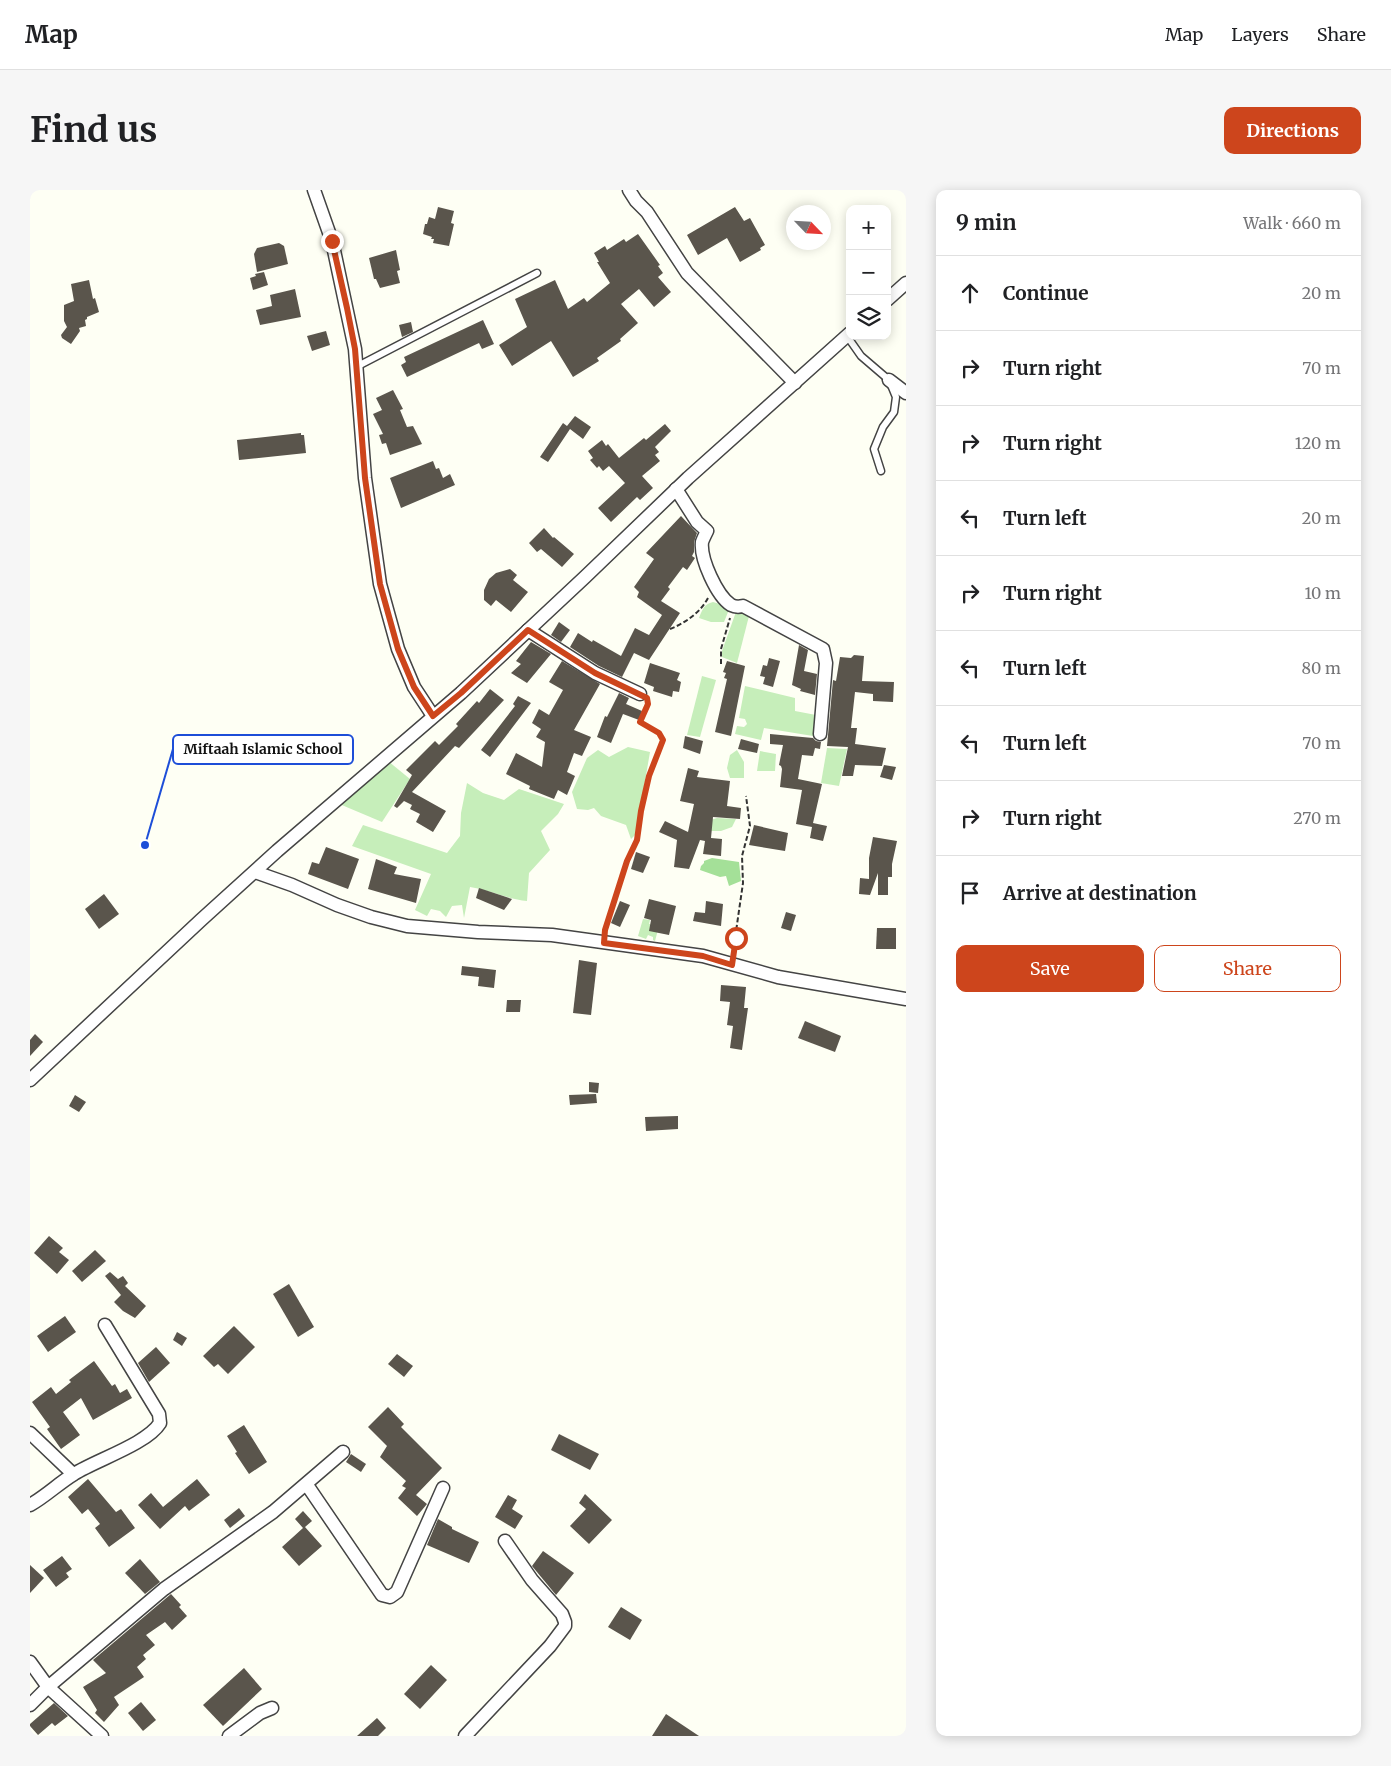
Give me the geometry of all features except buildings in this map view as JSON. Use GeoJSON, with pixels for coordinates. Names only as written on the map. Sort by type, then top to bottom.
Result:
{"type":"FeatureCollection","features":[{"type":"Feature","properties":{"kind":"street"},"geometry":{"type":"LineString","coordinates":[[314,190],[332,241],[355,349],[365,478],[380,584],[398,649],[414,687],[433,716]]}},
{"type":"Feature","properties":{"kind":"street"},"geometry":{"type":"LineString","coordinates":[[629,190],[636,201],[647,212],[687,273],[795,383]]}},
{"type":"Feature","properties":{"kind":"street"},"geometry":{"type":"LineString","coordinates":[[891,296],[906,283]]}},
{"type":"Feature","properties":{"kind":"street"},"geometry":{"type":"LineString","coordinates":[[30,1080],[201,920],[461,693],[676,489],[846,336]]}},
{"type":"Feature","properties":{"kind":"street"},"geometry":{"type":"LineString","coordinates":[[889,380],[906,393]]}},
{"type":"Feature","properties":{"kind":"street"},"geometry":{"type":"LineString","coordinates":[[676,489],[696,522],[707,531],[702,543],[706,567],[724,599],[734,607],[743,606],[824,649],[826,663],[820,734]]}},
{"type":"Feature","properties":{"kind":"street"},"geometry":{"type":"LineString","coordinates":[[528,630],[595,673],[640,694]]}},
{"type":"Feature","properties":{"kind":"street"},"geometry":{"type":"LineString","coordinates":[[255,872],[371,917],[407,926],[478,932],[552,935],[703,956],[811,984],[906,999]]}},
{"type":"Feature","properties":{"kind":"street"},"geometry":{"type":"LineString","coordinates":[[30,1505],[73,1474],[138,1441],[157,1427],[161,1419],[105,1325]]}},
{"type":"Feature","properties":{"kind":"street"},"geometry":{"type":"LineString","coordinates":[[30,1433],[73,1474]]}},
{"type":"Feature","properties":{"kind":"street"},"geometry":{"type":"LineString","coordinates":[[30,1704],[164,1589],[274,1512],[343,1452]]}},
{"type":"Feature","properties":{"kind":"street"},"geometry":{"type":"LineString","coordinates":[[307,1485],[382,1595],[390,1597],[397,1592],[443,1488]]}},
{"type":"Feature","properties":{"kind":"street"},"geometry":{"type":"LineString","coordinates":[[465,1736],[550,1646],[566,1622],[562,1614],[532,1580],[505,1541]]}},
{"type":"Feature","properties":{"kind":"street"},"geometry":{"type":"LineString","coordinates":[[30,1662],[48,1687],[102,1736]]}},
{"type":"Feature","properties":{"kind":"street"},"geometry":{"type":"LineString","coordinates":[[229,1736],[260,1713],[272,1708]]}},
{"type":"Feature","properties":{"kind":"lane"},"geometry":{"type":"LineString","coordinates":[[356,367],[537,273]]}},
{"type":"Feature","properties":{"kind":"lane"},"geometry":{"type":"LineString","coordinates":[[852,340],[861,356],[889,380],[896,397],[894,412],[883,426],[874,449],[881,471]]}},
{"type":"Feature","properties":{"kind":"path"},"geometry":{"type":"LineString","coordinates":[[670,629],[691,618],[702,606],[707,600],[713,582]]}},
{"type":"Feature","properties":{"kind":"path"},"geometry":{"type":"LineString","coordinates":[[721,664],[721,649],[734,607]]}},
{"type":"Feature","properties":{"kind":"path"},"geometry":{"type":"LineString","coordinates":[[604,943],[605,930],[627,861],[637,840],[649,776],[663,740],[659,733],[640,722],[648,704],[647,698],[640,694]]}},
{"type":"Feature","properties":{"kind":"path"},"geometry":{"type":"LineString","coordinates":[[732,965],[743,883],[742,856],[750,826],[746,796]]}},
{"type":"Feature","properties":{"kind":"green space"},"geometry":{"type":"Polygon","coordinates":[[[713,602],[730,607],[724,622],[711,622],[699,618],[705,606],[713,602]]]}},
{"type":"Feature","properties":{"kind":"green space"},"geometry":{"type":"Polygon","coordinates":[[[737,609],[749,616],[737,663],[722,657],[722,651],[737,609]]]}},
{"type":"Feature","properties":{"kind":"green space"},"geometry":{"type":"Polygon","coordinates":[[[702,676],[716,680],[700,737],[687,735],[702,676]]]}},
{"type":"Feature","properties":{"kind":"green space"},"geometry":{"type":"Polygon","coordinates":[[[745,686],[795,698],[795,711],[816,715],[813,736],[764,728],[761,740],[735,734],[737,726],[744,727],[747,724],[745,719],[739,718],[745,686]]]}},
{"type":"Feature","properties":{"kind":"green space"},"geometry":{"type":"Polygon","coordinates":[[[628,747],[650,752],[636,834],[631,839],[626,825],[601,816],[594,808],[588,810],[577,809],[572,792],[587,758],[598,750],[609,757],[628,747]]]}},
{"type":"Feature","properties":{"kind":"green space"},"geometry":{"type":"Polygon","coordinates":[[[827,748],[847,749],[839,786],[821,783],[827,748]]]}},
{"type":"Feature","properties":{"kind":"green space"},"geometry":{"type":"Polygon","coordinates":[[[737,750],[744,762],[744,778],[730,778],[727,768],[730,755],[737,750]]]}},
{"type":"Feature","properties":{"kind":"green space"},"geometry":{"type":"Polygon","coordinates":[[[760,751],[776,754],[775,771],[757,771],[760,751]]]}},
{"type":"Feature","properties":{"kind":"green space"},"geometry":{"type":"Polygon","coordinates":[[[388,761],[410,779],[382,822],[337,803],[388,761]]]}},
{"type":"Feature","properties":{"kind":"green space"},"geometry":{"type":"Polygon","coordinates":[[[467,783],[483,793],[504,800],[519,789],[564,804],[558,814],[541,831],[550,850],[529,873],[527,901],[470,887],[464,918],[462,905],[452,906],[446,917],[440,911],[431,909],[427,916],[415,910],[431,874],[352,846],[363,825],[447,853],[460,836],[461,813],[467,783]]]}},
{"type":"Feature","properties":{"kind":"green space"},"geometry":{"type":"Polygon","coordinates":[[[717,818],[736,819],[732,827],[721,831],[711,831],[707,821],[717,818]]]}},
{"type":"Feature","properties":{"kind":"green space"},"geometry":{"type":"Polygon","coordinates":[[[712,858],[739,862],[741,881],[729,886],[726,876],[720,877],[700,870],[704,861],[712,858]]]}},
{"type":"Feature","properties":{"kind":"green space"},"geometry":{"type":"Polygon","coordinates":[[[643,919],[650,920],[649,924],[659,926],[655,941],[653,937],[648,935],[646,939],[638,936],[643,919]]]}},
{"type":"Feature","properties":{"kind":"place","name":"Miftaah Islamic School"},"geometry":{"type":"Point","coordinates":[145,845]}},
{"type":"Feature","properties":{"kind":"route"},"geometry":{"type":"LineString","coordinates":[[332,241],[355,349],[365,478],[380,584],[398,649],[414,687],[433,716],[461,693],[528,630],[595,673],[647,698],[648,704],[640,722],[659,733],[663,740],[649,776],[637,840],[627,861],[605,930],[604,943],[703,956],[732,965],[736,938]]}}]}
